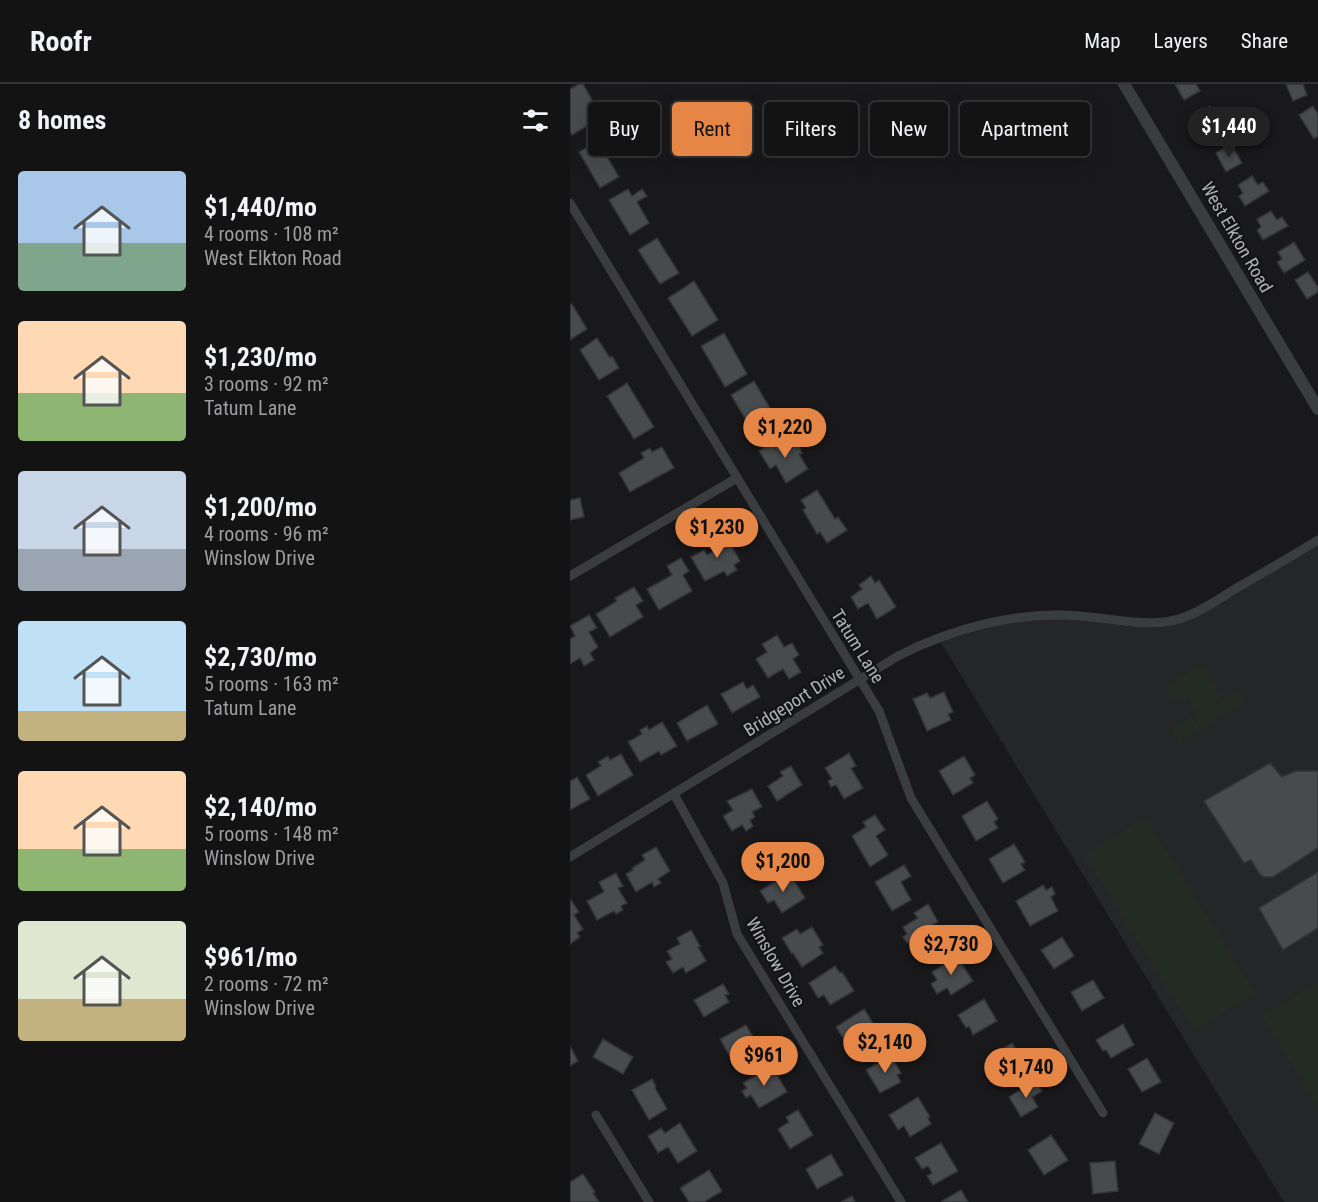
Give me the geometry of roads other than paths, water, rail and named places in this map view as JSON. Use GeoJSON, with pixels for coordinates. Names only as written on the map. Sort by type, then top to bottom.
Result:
{"type":"FeatureCollection","features":[{"type":"Feature","properties":{"kind":"street","name":"West Elkton Road"},"geometry":{"type":"LineString","coordinates":[[1124,84],[1318,409]]}},
{"type":"Feature","properties":{"kind":"street","name":"Tatum Lane"},"geometry":{"type":"LineString","coordinates":[[570,203],[879,711],[911,798],[1103,1113]]}},
{"type":"Feature","properties":{"kind":"street"},"geometry":{"type":"LineString","coordinates":[[570,576],[737,478]]}},
{"type":"Feature","properties":{"kind":"street","name":"Bridgeport Drive"},"geometry":{"type":"LineString","coordinates":[[570,857],[898,656],[925,643],[963,629],[999,621],[1045,616],[1077,615],[1138,622],[1176,619],[1194,613],[1318,540]]}},
{"type":"Feature","properties":{"kind":"street","name":"Winslow Drive"},"geometry":{"type":"LineString","coordinates":[[674,794],[723,883],[737,934],[901,1202]]}},
{"type":"Feature","properties":{"kind":"street"},"geometry":{"type":"LineString","coordinates":[[596,1114],[649,1202]]}}]}
